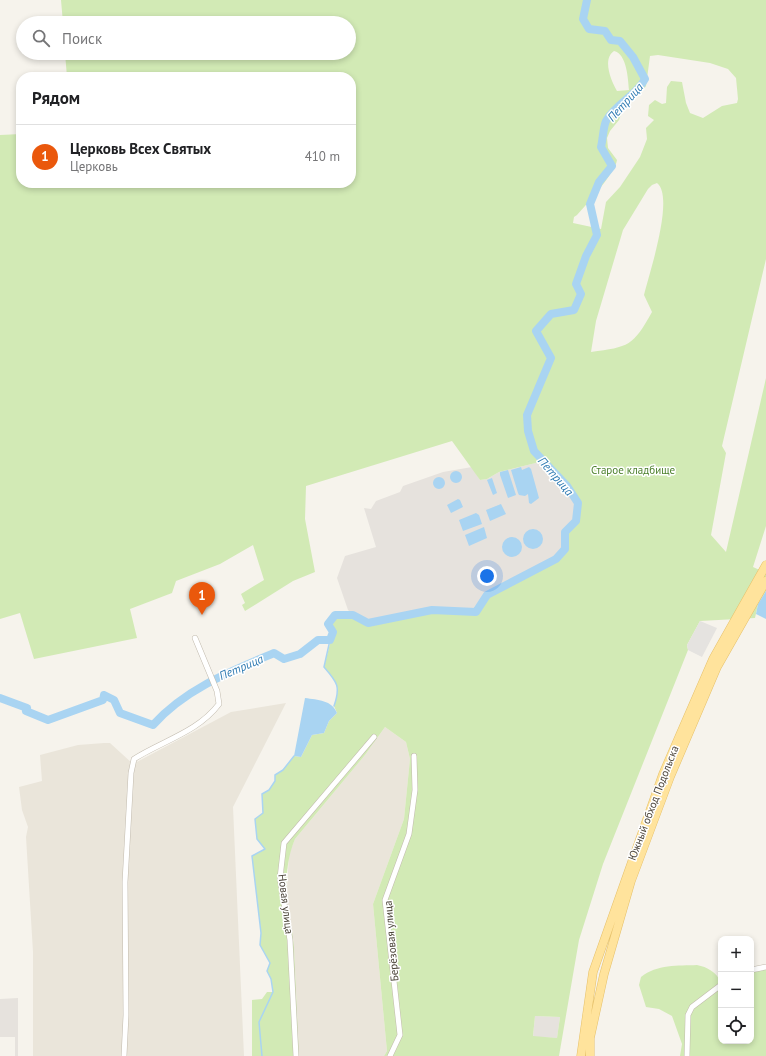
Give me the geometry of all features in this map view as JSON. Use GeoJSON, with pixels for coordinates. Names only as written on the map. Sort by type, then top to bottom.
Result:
{"type":"FeatureCollection","features":[{"type":"Feature","properties":{"kind":"main road","name":"Южный обход Подольска"},"geometry":{"type":"LineString","coordinates":[[590,1056],[587,1038],[593,972],[663,774],[712,659],[766,565]]}},
{"type":"Feature","properties":{"kind":"main road","name":"Южный обход Подольска"},"geometry":{"type":"LineString","coordinates":[[581,1056],[631,881],[670,777],[717,667],[766,581]]}},
{"type":"Feature","properties":{"kind":"street"},"geometry":{"type":"LineString","coordinates":[[124,1056],[126,1015],[125,882],[130,772],[134,759],[179,736],[212,713],[219,704],[217,691],[196,638]]}},
{"type":"Feature","properties":{"kind":"street","name":"Новая улица"},"geometry":{"type":"LineString","coordinates":[[296,1056],[290,940],[280,878],[284,843],[374,737]]}},
{"type":"Feature","properties":{"kind":"street","name":"Берёзовая улица"},"geometry":{"type":"LineString","coordinates":[[390,1056],[400,1035],[385,900],[409,834],[415,790],[414,756]]}},
{"type":"Feature","properties":{"kind":"street"},"geometry":{"type":"LineString","coordinates":[[754,969],[766,967]]}},
{"type":"Feature","properties":{"kind":"street"},"geometry":{"type":"LineString","coordinates":[[687,1056],[688,1015],[692,1007],[718,987]]}},
{"type":"Feature","properties":{"kind":"shaded area"},"geometry":{"type":"Polygon","coordinates":[[[544,461],[567,486],[578,503],[576,521],[565,532],[565,549],[556,559],[487,595],[476,612],[432,610],[368,623],[353,615],[348,610],[337,578],[345,556],[376,547],[364,508],[371,509],[376,501],[400,492],[403,486],[443,472],[472,467],[480,480],[487,479],[499,472],[544,461]]]}},
{"type":"Feature","properties":{"kind":"shaded area"},"geometry":{"type":"Polygon","coordinates":[[[700,621],[717,628],[702,657],[688,650],[687,645],[700,621]]]}},
{"type":"Feature","properties":{"kind":"shaded area"},"geometry":{"type":"Polygon","coordinates":[[[286,703],[233,807],[244,1056],[33,1056],[33,952],[26,837],[28,827],[22,810],[19,787],[42,781],[40,755],[78,745],[110,743],[133,764],[231,712],[286,703]]]}},
{"type":"Feature","properties":{"kind":"shaded area"},"geometry":{"type":"Polygon","coordinates":[[[385,727],[406,742],[410,759],[404,819],[373,904],[387,1051],[384,1056],[299,1056],[294,947],[292,931],[289,931],[286,907],[289,854],[295,839],[365,755],[385,727]]]}},
{"type":"Feature","properties":{"kind":"shaded area"},"geometry":{"type":"Polygon","coordinates":[[[18,998],[18,1056],[15,1056],[15,1037],[0,1037],[0,999],[18,998]]]}},
{"type":"Feature","properties":{"kind":"shaded area"},"geometry":{"type":"Polygon","coordinates":[[[535,1016],[560,1017],[557,1038],[533,1037],[535,1016]]]}},
{"type":"Feature","properties":{"kind":"green space","name":"Старое кладбище"},"geometry":{"type":"Polygon","coordinates":[[[61,0],[766,0],[766,259],[722,446],[726,453],[711,535],[726,552],[766,378],[766,526],[753,567],[766,573],[766,591],[758,604],[755,618],[700,621],[687,645],[688,650],[603,864],[579,940],[559,1056],[384,1056],[387,1051],[373,904],[404,819],[410,759],[406,742],[385,727],[365,755],[295,839],[291,850],[287,873],[286,896],[289,931],[292,931],[294,947],[299,1056],[252,1056],[252,1000],[262,999],[267,992],[273,992],[271,979],[267,971],[270,963],[260,945],[261,933],[252,856],[265,849],[257,839],[255,819],[263,813],[262,794],[269,790],[275,781],[275,775],[283,770],[294,756],[301,757],[312,735],[324,733],[329,721],[337,713],[334,706],[337,694],[335,681],[324,667],[333,632],[328,624],[335,615],[353,615],[369,623],[432,610],[476,612],[487,595],[556,559],[565,549],[565,532],[576,521],[578,503],[567,486],[544,461],[499,472],[487,479],[480,480],[452,441],[306,486],[305,519],[315,572],[293,581],[245,611],[242,605],[245,603],[241,594],[264,580],[253,545],[220,564],[176,581],[172,593],[130,609],[137,638],[34,659],[20,613],[0,619],[0,135],[16,134],[16,188],[356,188],[356,72],[67,72],[66,60],[356,60],[356,16],[62,16],[61,0]],[[614,51],[610,55],[608,65],[610,76],[617,91],[629,90],[624,62],[622,57],[614,51]],[[658,55],[650,56],[646,86],[642,92],[623,109],[619,120],[610,131],[607,138],[608,148],[617,160],[615,166],[600,188],[574,217],[573,223],[601,229],[606,202],[620,187],[640,157],[647,139],[646,128],[654,120],[648,116],[649,105],[655,100],[662,104],[666,103],[667,87],[671,81],[682,82],[686,103],[690,113],[703,118],[722,106],[737,103],[736,78],[728,69],[710,63],[658,55]],[[657,183],[648,189],[623,230],[596,321],[591,352],[614,348],[629,343],[640,332],[652,312],[644,295],[655,254],[662,219],[662,191],[657,183]],[[535,1016],[533,1036],[557,1038],[560,1017],[535,1016]]]}},
{"type":"Feature","properties":{"kind":"green space"},"geometry":{"type":"Polygon","coordinates":[[[697,965],[711,971],[718,978],[718,1044],[754,1044],[754,968],[766,966],[766,1056],[680,1056],[682,1044],[672,1016],[659,1009],[646,1007],[639,985],[641,977],[647,973],[668,966],[697,965]]]}},
{"type":"Feature","properties":{"kind":"water"},"geometry":{"type":"Polygon","coordinates":[[[521,467],[522,470],[529,467],[531,469],[539,498],[531,504],[529,503],[528,494],[525,496],[519,495],[511,470],[521,467]]]}},
{"type":"Feature","properties":{"kind":"water"},"geometry":{"type":"Polygon","coordinates":[[[508,470],[516,495],[508,498],[500,472],[508,470]]]}},
{"type":"Feature","properties":{"kind":"water"},"geometry":{"type":"Polygon","coordinates":[[[454,471],[458,471],[462,477],[458,483],[454,483],[450,479],[450,475],[454,471]]]}},
{"type":"Feature","properties":{"kind":"water"},"geometry":{"type":"Polygon","coordinates":[[[437,477],[441,477],[445,483],[441,489],[437,489],[433,485],[433,481],[437,477]]]}},
{"type":"Feature","properties":{"kind":"water"},"geometry":{"type":"Polygon","coordinates":[[[492,478],[497,493],[493,495],[487,480],[492,478]]]}},
{"type":"Feature","properties":{"kind":"water"},"geometry":{"type":"Polygon","coordinates":[[[458,499],[463,507],[451,513],[447,505],[458,499]]]}},
{"type":"Feature","properties":{"kind":"water"},"geometry":{"type":"Polygon","coordinates":[[[501,504],[506,514],[490,521],[486,510],[501,504]]]}},
{"type":"Feature","properties":{"kind":"water"},"geometry":{"type":"Polygon","coordinates":[[[476,513],[479,515],[482,524],[463,531],[459,520],[476,513]]]}},
{"type":"Feature","properties":{"kind":"water"},"geometry":{"type":"Polygon","coordinates":[[[484,527],[487,538],[469,546],[465,535],[484,527]]]}},
{"type":"Feature","properties":{"kind":"water"},"geometry":{"type":"Polygon","coordinates":[[[533,529],[540,532],[543,539],[540,546],[533,549],[526,546],[523,539],[526,532],[533,529]]]}},
{"type":"Feature","properties":{"kind":"water"},"geometry":{"type":"Polygon","coordinates":[[[512,537],[519,540],[522,547],[519,554],[512,557],[505,554],[502,547],[505,540],[512,537]]]}},
{"type":"Feature","properties":{"kind":"water"},"geometry":{"type":"Polygon","coordinates":[[[766,591],[766,619],[756,614],[758,604],[766,591]]]}},
{"type":"Feature","properties":{"kind":"water"},"geometry":{"type":"Polygon","coordinates":[[[305,698],[324,701],[332,705],[337,713],[329,721],[324,733],[312,735],[301,757],[294,756],[305,698]]]}},
{"type":"Feature","properties":{"kind":"waterway","name":"Петрица"},"geometry":{"type":"LineString","coordinates":[[0,698],[27,708],[26,711],[48,720],[103,700],[104,695],[114,700],[120,713],[153,725],[179,701],[225,674],[274,653],[284,659],[300,654],[318,640],[330,640],[333,632],[328,624],[335,615],[353,615],[368,623],[432,610],[476,612],[487,595],[556,559],[565,549],[565,532],[576,521],[578,503],[567,486],[534,451],[528,431],[527,415],[551,358],[536,331],[551,314],[574,310],[581,294],[576,284],[586,256],[597,235],[590,204],[599,182],[612,166],[601,147],[605,124],[610,115],[641,85],[645,79],[633,57],[620,41],[611,40],[605,31],[589,29],[583,19],[587,0]]}},
{"type":"Feature","properties":{"kind":"waterway"},"geometry":{"type":"LineString","coordinates":[[330,640],[324,667],[335,681],[337,694],[334,706]]}},
{"type":"Feature","properties":{"kind":"waterway"},"geometry":{"type":"LineString","coordinates":[[262,1056],[259,1022],[273,992],[271,979],[267,971],[270,963],[260,945],[261,933],[252,856],[265,849],[257,839],[255,819],[263,813],[262,794],[269,790],[275,781],[275,775],[283,770],[294,756]]}},
{"type":"Feature","properties":{"kind":"place","name":"Церковь Всех Святых"},"geometry":{"type":"Point","coordinates":[202,615]}}]}
